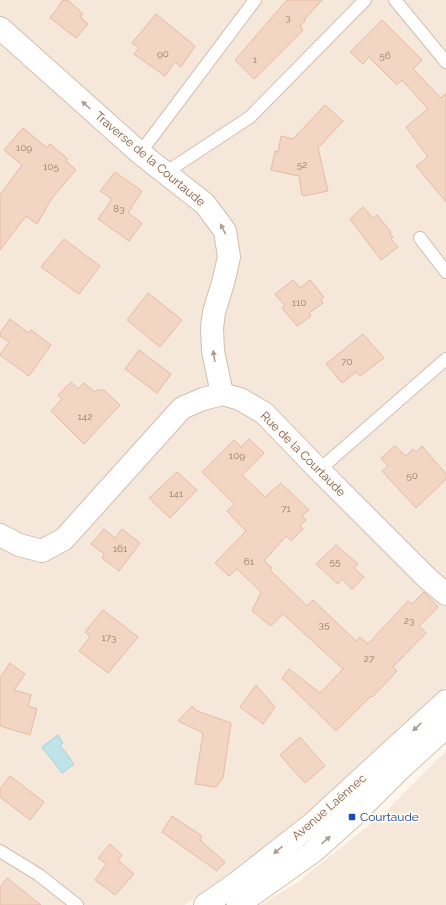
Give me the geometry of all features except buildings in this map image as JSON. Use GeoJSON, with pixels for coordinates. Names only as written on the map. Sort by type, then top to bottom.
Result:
{"type":"FeatureCollection","features":[{"type":"Feature","properties":{"kind":"street","name":"Traverse de la Courtaude"},"geometry":{"type":"LineString","coordinates":[[0,28],[140,153],[206,204],[225,231],[229,257],[214,312],[212,328],[213,351],[222,394]]}},
{"type":"Feature","properties":{"kind":"street","name":"Rue de la Courtaude"},"geometry":{"type":"LineString","coordinates":[[222,394],[240,399],[264,413],[428,579],[446,594]]}},
{"type":"Feature","properties":{"kind":"street"},"geometry":{"type":"LineString","coordinates":[[0,535],[19,545],[42,551],[64,539],[182,408],[203,399],[222,394]]}},
{"type":"Feature","properties":{"kind":"street","name":"Avenue Laënnec"},"geometry":{"type":"LineString","coordinates":[[205,905],[238,882],[312,824],[446,701]]}},
{"type":"Feature","properties":{"kind":"street","name":"Avenue Laënnec"},"geometry":{"type":"LineString","coordinates":[[238,905],[320,846],[446,727]]}},
{"type":"Feature","properties":{"kind":"lane"},"geometry":{"type":"LineString","coordinates":[[140,153],[254,0]]}},
{"type":"Feature","properties":{"kind":"lane"},"geometry":{"type":"LineString","coordinates":[[165,173],[250,117],[365,0]]}},
{"type":"Feature","properties":{"kind":"lane"},"geometry":{"type":"LineString","coordinates":[[394,0],[446,62]]}},
{"type":"Feature","properties":{"kind":"lane"},"geometry":{"type":"LineString","coordinates":[[420,238],[446,272]]}},
{"type":"Feature","properties":{"kind":"lane"},"geometry":{"type":"LineString","coordinates":[[319,470],[446,359]]}},
{"type":"Feature","properties":{"kind":"lane"},"geometry":{"type":"LineString","coordinates":[[0,851],[40,875],[77,905]]}},
{"type":"Feature","properties":{"kind":"shaded area"},"geometry":{"type":"Polygon","coordinates":[[[0,0],[446,0],[446,687],[364,760],[280,839],[184,905],[0,905],[0,0]]]}},
{"type":"Feature","properties":{"kind":"shaded area"},"geometry":{"type":"Polygon","coordinates":[[[446,751],[446,905],[261,905],[299,881],[382,815],[446,751]]]}},
{"type":"Feature","properties":{"kind":"water"},"geometry":{"type":"Polygon","coordinates":[[[58,735],[63,743],[60,745],[74,764],[62,773],[42,747],[58,735]]]}},
{"type":"Feature","properties":{"kind":"place","name":"Courtaude"},"geometry":{"type":"Point","coordinates":[352,817]}}]}
